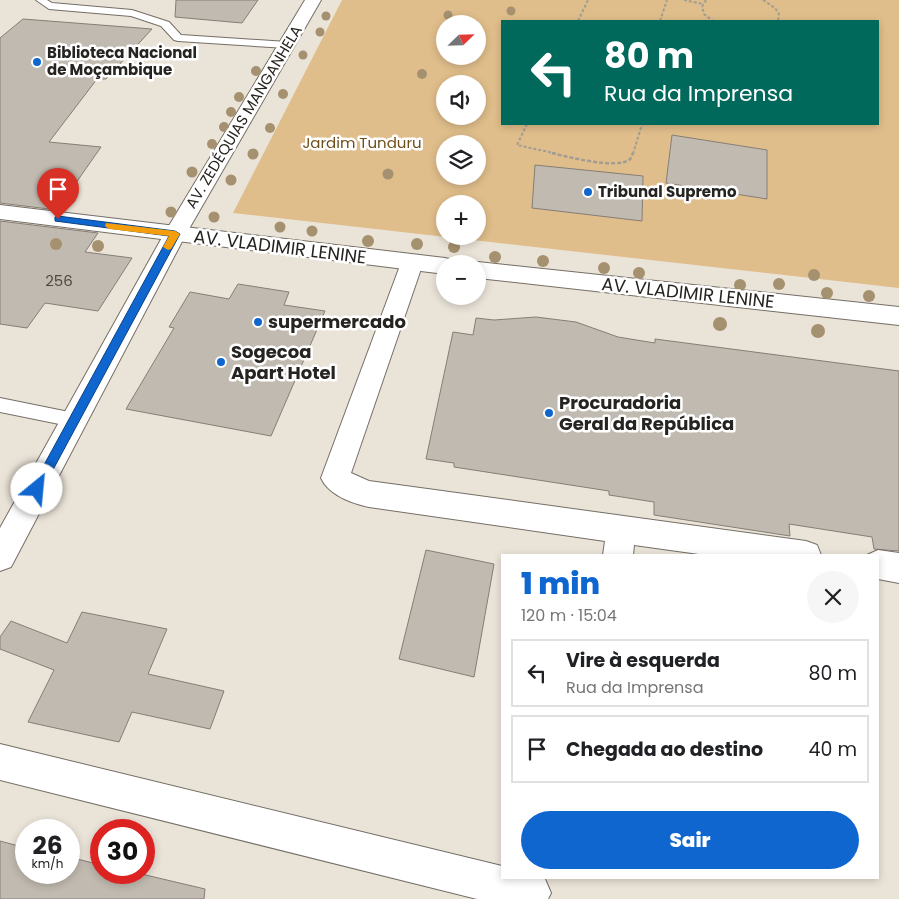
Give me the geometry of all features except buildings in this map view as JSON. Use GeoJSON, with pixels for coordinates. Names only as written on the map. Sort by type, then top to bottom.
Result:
{"type":"FeatureCollection","features":[{"type":"Feature","properties":{"kind":"street","name":"AV. ZEDÉQUIAS MANGANHELA"},"geometry":{"type":"LineString","coordinates":[[0,557],[175,234],[313,0]]}},
{"type":"Feature","properties":{"kind":"street","name":"AV. VLADIMIR LENINE"},"geometry":{"type":"LineString","coordinates":[[0,212],[436,265]]}},
{"type":"Feature","properties":{"kind":"street"},"geometry":{"type":"LineString","coordinates":[[412,263],[335,478],[359,492],[620,542],[792,554]]}},
{"type":"Feature","properties":{"kind":"street","name":"AV. VLADIMIR LENINE"},"geometry":{"type":"LineString","coordinates":[[486,271],[899,316]]}},
{"type":"Feature","properties":{"kind":"street"},"geometry":{"type":"LineString","coordinates":[[879,565],[899,568]]}},
{"type":"Feature","properties":{"kind":"street"},"geometry":{"type":"LineString","coordinates":[[0,762],[532,890]]}},
{"type":"Feature","properties":{"kind":"lane"},"geometry":{"type":"LineString","coordinates":[[41,0],[49,6],[88,10],[134,10],[165,24],[178,38],[287,45]]}},
{"type":"Feature","properties":{"kind":"lane"},"geometry":{"type":"LineString","coordinates":[[88,10],[97,0]]}},
{"type":"Feature","properties":{"kind":"lane"},"geometry":{"type":"LineString","coordinates":[[0,405],[74,420]]}},
{"type":"Feature","properties":{"kind":"path"},"geometry":{"type":"LineString","coordinates":[[578,20],[588,0]]}},
{"type":"Feature","properties":{"kind":"path"},"geometry":{"type":"LineString","coordinates":[[660,20],[668,0]]}},
{"type":"Feature","properties":{"kind":"path"},"geometry":{"type":"LineString","coordinates":[[684,0],[703,4]]}},
{"type":"Feature","properties":{"kind":"path"},"geometry":{"type":"LineString","coordinates":[[706,0],[703,4],[704,14],[712,20]]}},
{"type":"Feature","properties":{"kind":"path"},"geometry":{"type":"LineString","coordinates":[[763,0],[775,8],[779,14],[778,20]]}},
{"type":"Feature","properties":{"kind":"path"},"geometry":{"type":"LineString","coordinates":[[527,125],[517,145],[582,159],[622,164],[630,160],[642,125]]}},
{"type":"Feature","properties":{"kind":"green space","name":"Jardim Tunduru"},"geometry":{"type":"Polygon","coordinates":[[[342,0],[899,0],[899,288],[486,241],[486,195],[436,195],[436,236],[233,213],[342,0]]]}},
{"type":"Feature","properties":{"kind":"slow traffic"},"geometry":{"type":"LineString","coordinates":[[109,226],[175,234],[168,247]]}},
{"type":"Feature","properties":{"kind":"place","name":"Biblioteca Nacional de Moçambique"},"geometry":{"type":"Point","coordinates":[37,62]}},
{"type":"Feature","properties":{"kind":"place","name":"Tribunal Supremo"},"geometry":{"type":"Point","coordinates":[588,192]}},
{"type":"Feature","properties":{"kind":"place","name":"supermercado"},"geometry":{"type":"Point","coordinates":[258,322]}},
{"type":"Feature","properties":{"kind":"place","name":"Sogecoa Apart Hotel"},"geometry":{"type":"Point","coordinates":[221,362]}},
{"type":"Feature","properties":{"kind":"place","name":"Procuradoria Geral da República"},"geometry":{"type":"Point","coordinates":[549,413]}},
{"type":"Feature","properties":{"kind":"route"},"geometry":{"type":"LineString","coordinates":[[37,489],[175,234],[58,219]]}}]}
